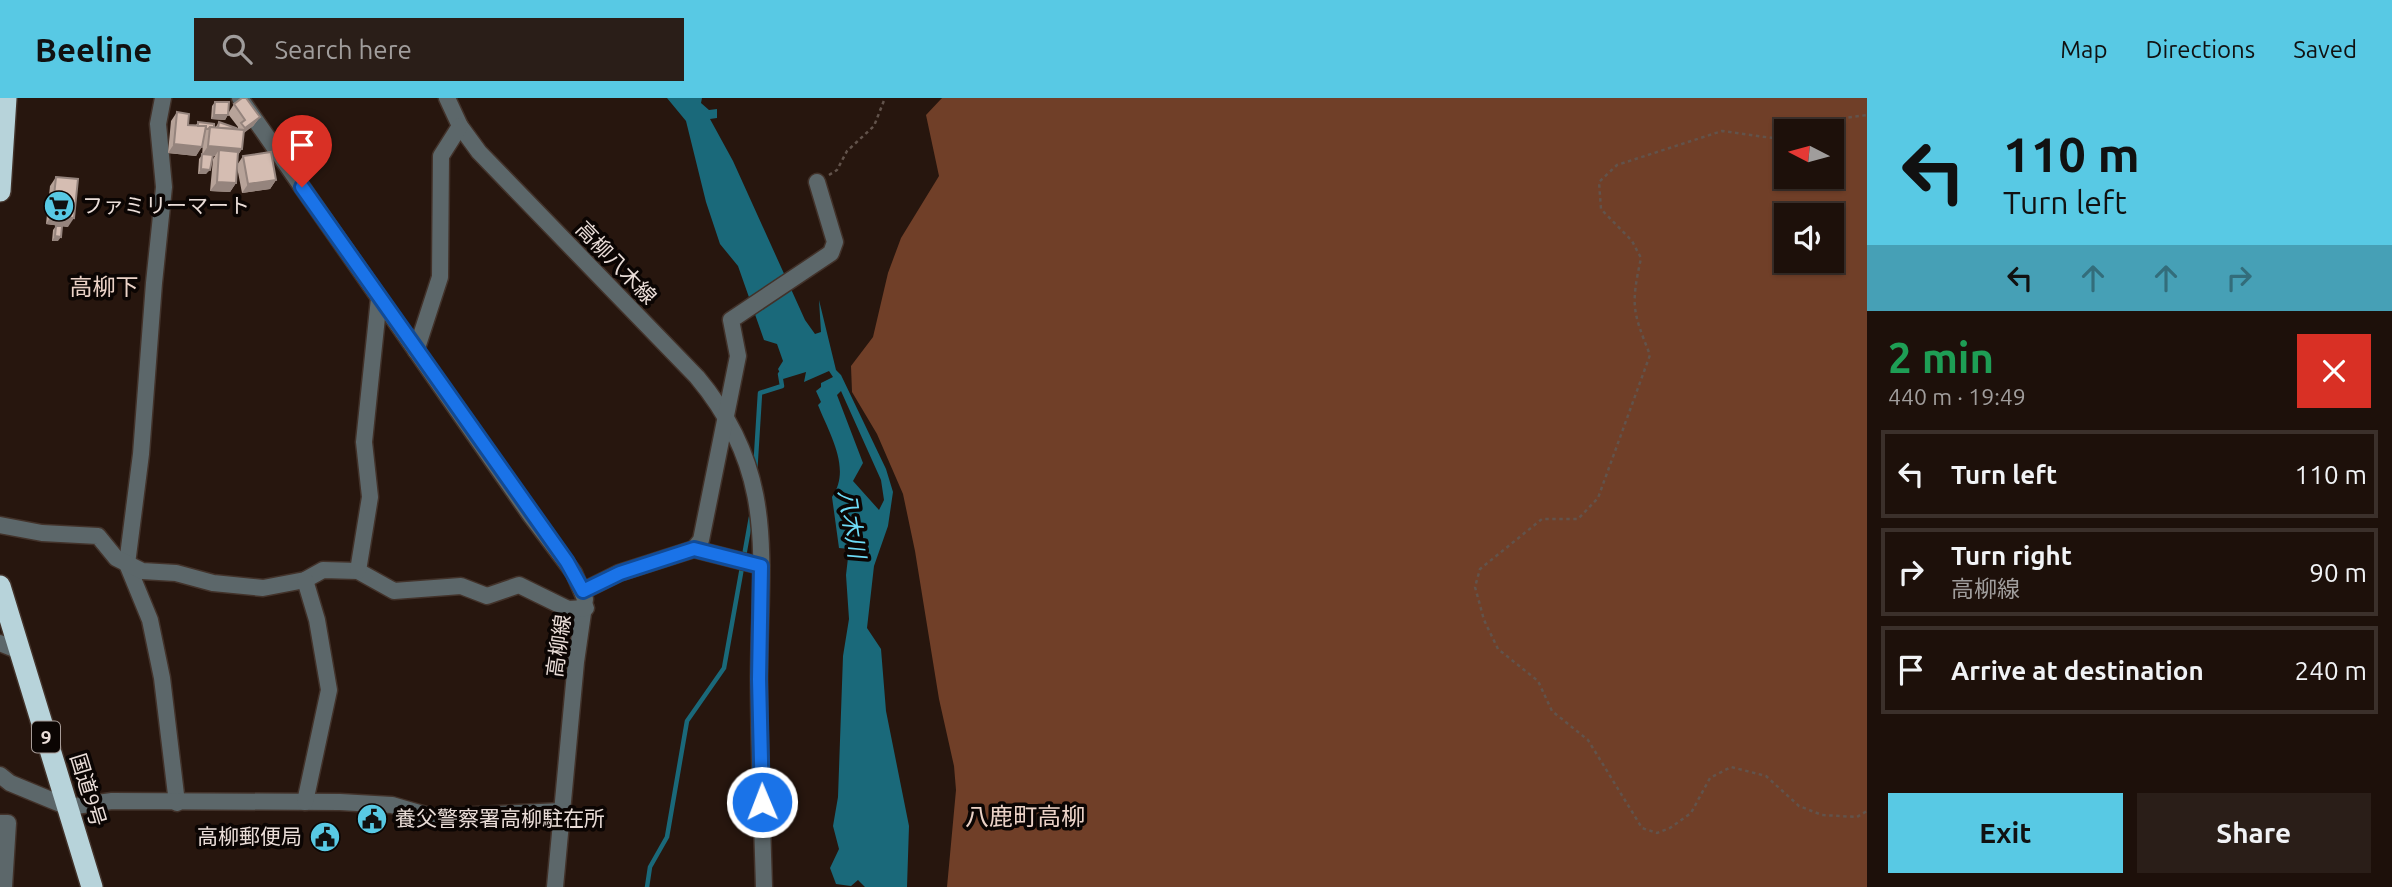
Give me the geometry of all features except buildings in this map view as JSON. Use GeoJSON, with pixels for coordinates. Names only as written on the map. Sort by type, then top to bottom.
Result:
{"type":"FeatureCollection","features":[{"type":"Feature","properties":{"kind":"highway"},"geometry":{"type":"LineString","coordinates":[[0,191],[6,98]]}},
{"type":"Feature","properties":{"kind":"highway","name":"国道9号"},"geometry":{"type":"LineString","coordinates":[[0,586],[9,648],[68,807],[92,887]]}},
{"type":"Feature","properties":{"kind":"street"},"geometry":{"type":"LineString","coordinates":[[163,98],[158,124],[164,187],[141,454],[127,564],[150,620],[162,678],[177,803]]}},
{"type":"Feature","properties":{"kind":"street","name":"高柳線"},"geometry":{"type":"LineString","coordinates":[[240,98],[567,562],[583,591],[586,608],[576,662],[555,887]]}},
{"type":"Feature","properties":{"kind":"street","name":"高柳八木線"},"geometry":{"type":"LineString","coordinates":[[447,98],[460,126],[494,168],[697,377],[728,417],[748,461],[759,502],[749,563]]}},
{"type":"Feature","properties":{"kind":"street"},"geometry":{"type":"LineString","coordinates":[[416,351],[440,277],[441,156],[460,126]]}},
{"type":"Feature","properties":{"kind":"street"},"geometry":{"type":"LineString","coordinates":[[694,549],[701,540],[728,417],[738,356],[732,320],[831,253],[835,242],[817,182]]}},
{"type":"Feature","properties":{"kind":"street"},"geometry":{"type":"LineString","coordinates":[[358,572],[370,497],[364,442],[379,298]]}},
{"type":"Feature","properties":{"kind":"street"},"geometry":{"type":"LineString","coordinates":[[0,525],[42,533],[98,536],[116,558],[142,572],[176,573],[213,583],[263,588],[306,580],[323,570],[358,572],[394,591],[461,586],[487,596],[519,585],[568,609],[586,608]]}},
{"type":"Feature","properties":{"kind":"street"},"geometry":{"type":"LineString","coordinates":[[583,591],[620,573],[694,549],[749,563],[759,679],[764,887]]}},
{"type":"Feature","properties":{"kind":"street"},"geometry":{"type":"LineString","coordinates":[[305,802],[329,690],[317,620],[306,580]]}},
{"type":"Feature","properties":{"kind":"street"},"geometry":{"type":"LineString","coordinates":[[0,775],[10,783],[68,807],[112,802],[305,802],[392,805],[433,817],[562,811]]}},
{"type":"Feature","properties":{"kind":"street"},"geometry":{"type":"LineString","coordinates":[[0,823],[8,823],[4,887]]}},
{"type":"Feature","properties":{"kind":"path"},"geometry":{"type":"LineString","coordinates":[[817,182],[837,170],[847,151],[874,126],[885,98]]}},
{"type":"Feature","properties":{"kind":"path"},"geometry":{"type":"LineString","coordinates":[[1843,119],[1867,115]]}},
{"type":"Feature","properties":{"kind":"path"},"geometry":{"type":"LineString","coordinates":[[1774,138],[1723,131],[1617,165],[1599,182],[1601,209],[1632,241],[1641,258],[1633,297],[1636,319],[1650,355],[1598,499],[1578,519],[1542,519],[1480,569],[1475,587],[1484,620],[1498,649],[1538,681],[1552,711],[1588,740],[1642,828],[1657,832],[1670,828],[1691,813],[1710,778],[1731,767],[1766,776],[1799,806],[1822,815],[1857,817],[1867,811]]}},
{"type":"Feature","properties":{"kind":"shaded area"},"geometry":{"type":"Polygon","coordinates":[[[942,98],[1867,98],[1867,887],[947,887],[956,790],[954,766],[939,699],[915,551],[903,494],[877,434],[852,392],[851,366],[873,337],[888,273],[901,238],[939,176],[926,115],[942,98]]]}},
{"type":"Feature","properties":{"kind":"water","name":"八木川"},"geometry":{"type":"Polygon","coordinates":[[[667,98],[702,98],[701,103],[709,110],[717,109],[717,118],[710,119],[733,161],[805,320],[815,334],[821,332],[819,300],[836,370],[841,375],[886,469],[893,492],[888,526],[874,566],[867,628],[881,649],[886,711],[909,826],[907,887],[865,887],[858,880],[851,886],[836,884],[830,868],[839,849],[833,826],[838,797],[843,656],[849,619],[846,575],[849,549],[839,548],[832,497],[838,486],[839,463],[833,439],[818,405],[821,402],[816,391],[821,387],[821,383],[833,377],[829,371],[804,382],[806,372],[783,379],[778,369],[783,361],[777,344],[764,340],[738,266],[720,244],[706,202],[686,121],[667,98]],[[841,391],[837,395],[863,463],[853,481],[879,510],[884,500],[881,480],[841,391]]]}},
{"type":"Feature","properties":{"kind":"waterway"},"geometry":{"type":"LineString","coordinates":[[755,473],[760,393],[782,386],[780,374],[784,370]]}},
{"type":"Feature","properties":{"kind":"waterway"},"geometry":{"type":"LineString","coordinates":[[647,887],[650,867],[667,837],[687,721],[724,668],[751,517]]}},
{"type":"Feature","properties":{"kind":"place","name":"ファミリーマート"},"geometry":{"type":"Point","coordinates":[59,206]}},
{"type":"Feature","properties":{"kind":"place","name":"養父警察署高柳駐在所"},"geometry":{"type":"Point","coordinates":[372,819]}},
{"type":"Feature","properties":{"kind":"place","name":"高柳郵便局"},"geometry":{"type":"Point","coordinates":[325,837]}},
{"type":"Feature","properties":{"kind":"district","name":"高柳下"},"geometry":{"type":"Point","coordinates":[104,287]}},
{"type":"Feature","properties":{"kind":"district","name":"八鹿町高柳"},"geometry":{"type":"Point","coordinates":[1025,817]}},
{"type":"Feature","properties":{"kind":"route"},"geometry":{"type":"LineString","coordinates":[[302,187],[531,516],[567,562],[583,591],[620,573],[681,551],[694,549],[761,566],[759,679],[762,802]]}}]}
